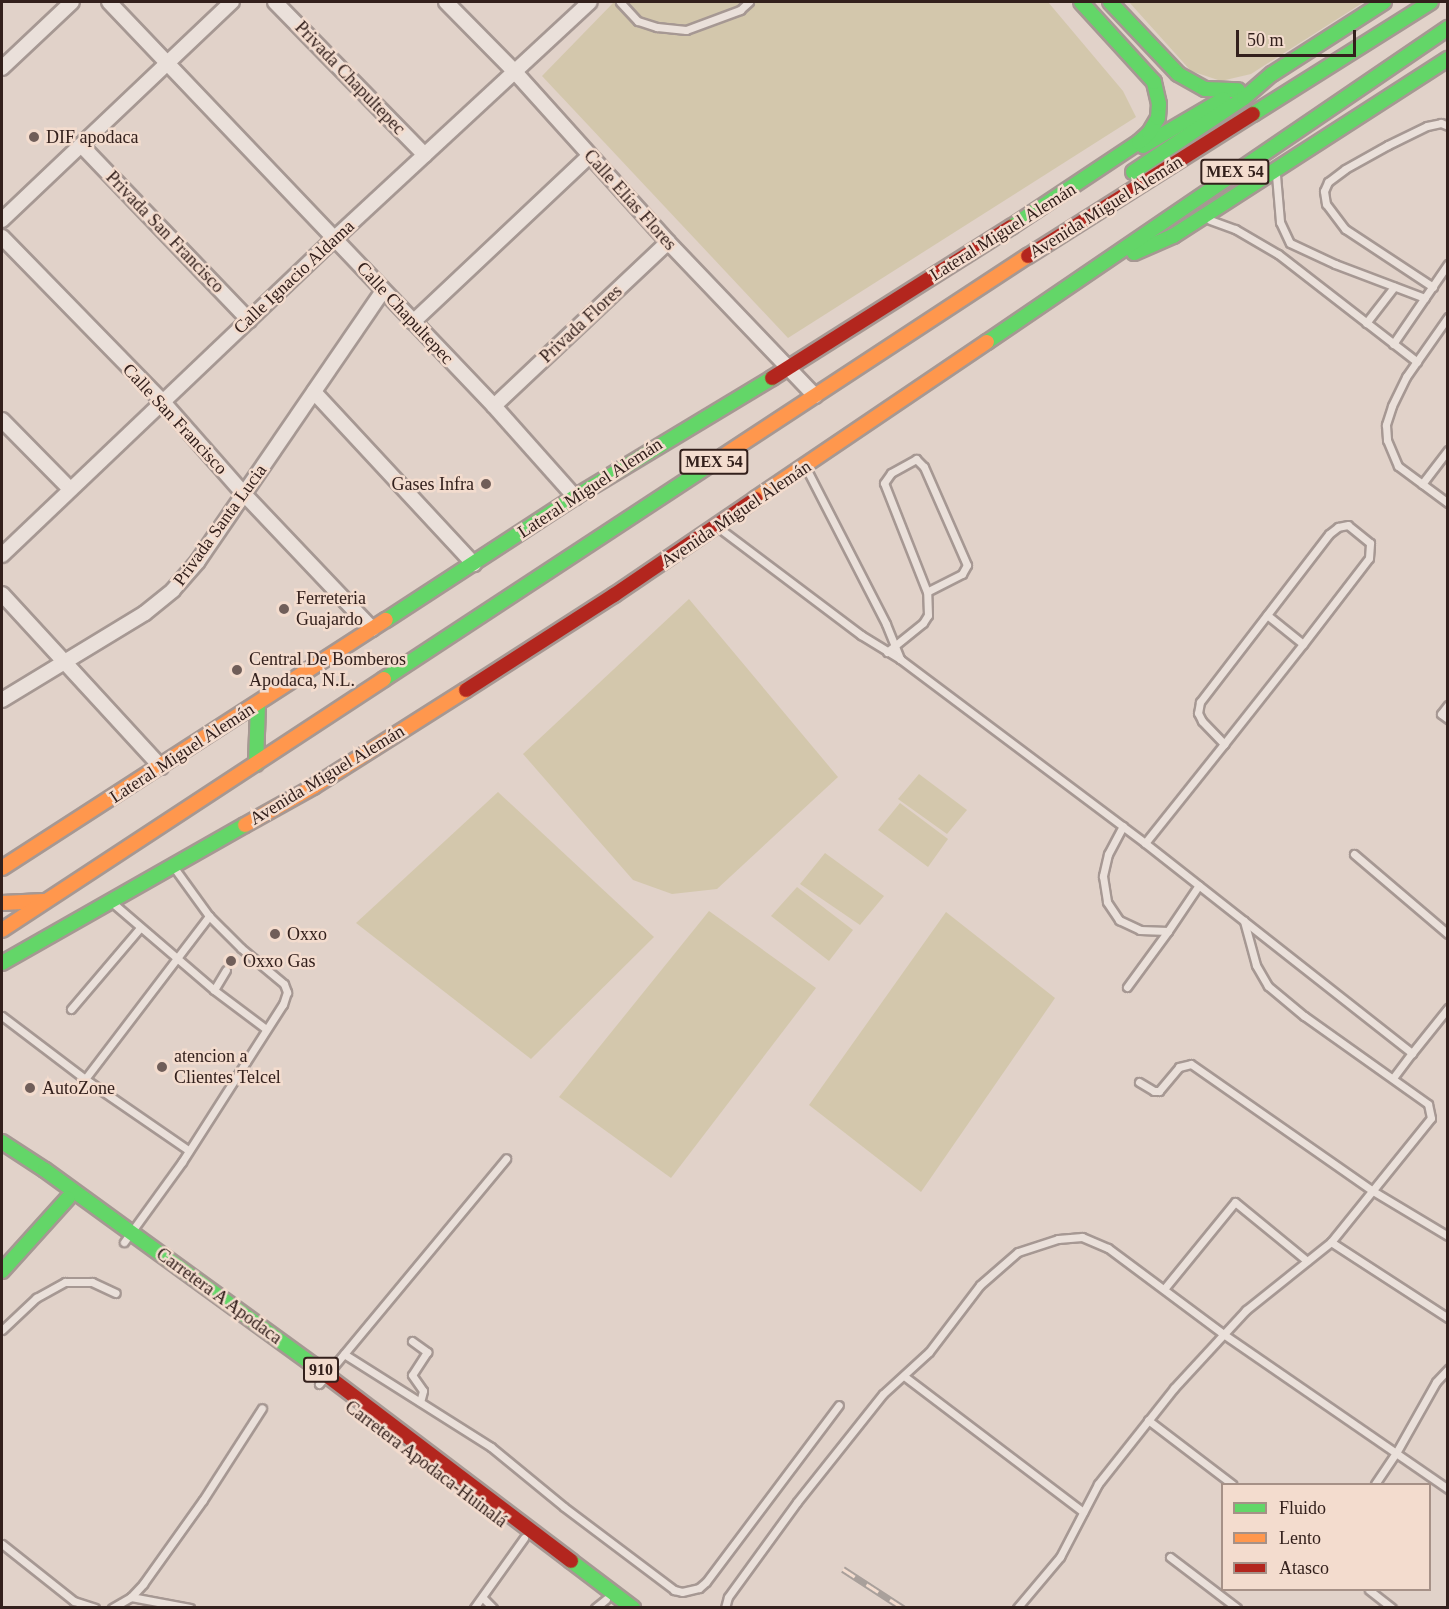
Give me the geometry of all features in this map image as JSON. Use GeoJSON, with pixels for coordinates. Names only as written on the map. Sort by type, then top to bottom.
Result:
{"type":"FeatureCollection","features":[{"type":"Feature","properties":{"kind":"main road","name":"Lateral Miguel Alemán"},"geometry":{"type":"LineString","coordinates":[[2,868],[575,497],[788,368],[1071,189],[1149,133],[1158,118],[1158,98],[1154,82],[1081,2]]}},
{"type":"Feature","properties":{"kind":"main road"},"geometry":{"type":"LineString","coordinates":[[1110,2],[1178,74],[1205,89],[1238,90]]}},
{"type":"Feature","properties":{"kind":"main road"},"geometry":{"type":"LineString","coordinates":[[1071,189],[1238,90],[1272,74],[1384,2]]}},
{"type":"Feature","properties":{"kind":"main road","name":"Avenida Miguel Alemán"},"geometry":{"type":"LineString","coordinates":[[2,930],[1060,235],[1431,2]]}},
{"type":"Feature","properties":{"kind":"main road","name":"Avenida Miguel Alemán"},"geometry":{"type":"LineString","coordinates":[[2,963],[313,787],[717,527],[1084,273],[1448,28]]}},
{"type":"Feature","properties":{"kind":"main road"},"geometry":{"type":"LineString","coordinates":[[1084,273],[1173,236],[1277,167],[1448,60]]}},
{"type":"Feature","properties":{"kind":"main road"},"geometry":{"type":"LineString","coordinates":[[1060,235],[1140,167],[1244,98],[1272,74]]}},
{"type":"Feature","properties":{"kind":"main road"},"geometry":{"type":"LineString","coordinates":[[256,764],[258,704]]}},
{"type":"Feature","properties":{"kind":"main road"},"geometry":{"type":"LineString","coordinates":[[2,903],[46,901]]}},
{"type":"Feature","properties":{"kind":"main road","name":"910"},"geometry":{"type":"LineString","coordinates":[[2,1142],[128,1237]]}},
{"type":"Feature","properties":{"kind":"main road","name":"Carretera Apodaca-Huinalá"},"geometry":{"type":"LineString","coordinates":[[2,1154],[128,1237],[323,1379],[606,1605]]}},
{"type":"Feature","properties":{"kind":"main road"},"geometry":{"type":"LineString","coordinates":[[2,1271],[68,1198]]}},
{"type":"Feature","properties":{"kind":"main road","name":"910"},"geometry":{"type":"LineString","coordinates":[[323,1379],[633,1608]]}},
{"type":"Feature","properties":{"kind":"street"},"geometry":{"type":"LineString","coordinates":[[2,68],[72,2]]}},
{"type":"Feature","properties":{"kind":"street","name":"Calle Chapultepec"},"geometry":{"type":"LineString","coordinates":[[109,2],[494,406],[575,497]]}},
{"type":"Feature","properties":{"kind":"street"},"geometry":{"type":"LineString","coordinates":[[2,220],[232,2]]}},
{"type":"Feature","properties":{"kind":"street","name":"Privada Chapultepec"},"geometry":{"type":"LineString","coordinates":[[275,2],[425,155]]}},
{"type":"Feature","properties":{"kind":"street","name":"Calle Elías Flores"},"geometry":{"type":"LineString","coordinates":[[446,2],[515,72],[668,242],[815,396]]}},
{"type":"Feature","properties":{"kind":"street","name":"Calle Ignacio Aldama"},"geometry":{"type":"LineString","coordinates":[[2,555],[162,401],[588,2]]}},
{"type":"Feature","properties":{"kind":"street","name":"Privada San Francisco"},"geometry":{"type":"LineString","coordinates":[[81,145],[249,320]]}},
{"type":"Feature","properties":{"kind":"street"},"geometry":{"type":"LineString","coordinates":[[413,322],[589,156]]}},
{"type":"Feature","properties":{"kind":"street","name":"Calle San Francisco"},"geometry":{"type":"LineString","coordinates":[[2,237],[162,401],[244,494],[372,628]]}},
{"type":"Feature","properties":{"kind":"street","name":"Privada Flores"},"geometry":{"type":"LineString","coordinates":[[494,406],[668,242]]}},
{"type":"Feature","properties":{"kind":"street","name":"Privada Santa Lucia"},"geometry":{"type":"LineString","coordinates":[[2,700],[145,613],[172,590],[198,561],[383,291]]}},
{"type":"Feature","properties":{"kind":"street"},"geometry":{"type":"LineString","coordinates":[[314,392],[474,564]]}},
{"type":"Feature","properties":{"kind":"street"},"geometry":{"type":"LineString","coordinates":[[2,420],[70,489]]}},
{"type":"Feature","properties":{"kind":"street"},"geometry":{"type":"LineString","coordinates":[[2,594],[161,767]]}},
{"type":"Feature","properties":{"kind":"lane"},"geometry":{"type":"LineString","coordinates":[[620,2],[638,21],[657,27],[686,30],[740,10],[749,2]]}},
{"type":"Feature","properties":{"kind":"lane"},"geometry":{"type":"LineString","coordinates":[[1432,286],[1345,229],[1326,204],[1323,191],[1329,182],[1345,169],[1389,145],[1427,126],[1441,123],[1448,126]]}},
{"type":"Feature","properties":{"kind":"lane"},"geometry":{"type":"LineString","coordinates":[[1277,167],[1275,183],[1280,222],[1290,243],[1425,298]]}},
{"type":"Feature","properties":{"kind":"lane"},"geometry":{"type":"LineString","coordinates":[[1198,219],[1216,221],[1235,229],[1278,254],[1417,362]]}},
{"type":"Feature","properties":{"kind":"lane"},"geometry":{"type":"LineString","coordinates":[[1278,254],[1290,243]]}},
{"type":"Feature","properties":{"kind":"lane"},"geometry":{"type":"LineString","coordinates":[[1393,344],[1448,264]]}},
{"type":"Feature","properties":{"kind":"lane"},"geometry":{"type":"LineString","coordinates":[[1366,323],[1394,287]]}},
{"type":"Feature","properties":{"kind":"lane"},"geometry":{"type":"LineString","coordinates":[[1448,317],[1417,362],[1392,406],[1386,433],[1390,452],[1398,466],[1448,503]]}},
{"type":"Feature","properties":{"kind":"lane"},"geometry":{"type":"LineString","coordinates":[[1422,484],[1448,450]]}},
{"type":"Feature","properties":{"kind":"lane"},"geometry":{"type":"LineString","coordinates":[[887,652],[923,623],[928,615],[927,592],[884,483],[891,473],[916,459],[924,466],[967,565],[962,573],[927,592]]}},
{"type":"Feature","properties":{"kind":"lane"},"geometry":{"type":"LineString","coordinates":[[806,467],[900,659]]}},
{"type":"Feature","properties":{"kind":"lane"},"geometry":{"type":"LineString","coordinates":[[1145,843],[1224,744],[1303,644],[1369,558],[1370,543],[1360,532],[1348,525],[1338,527],[1329,534],[1200,702],[1198,713],[1202,721],[1224,744]]}},
{"type":"Feature","properties":{"kind":"lane"},"geometry":{"type":"LineString","coordinates":[[717,527],[887,652],[900,659],[1145,843],[1412,1053]]}},
{"type":"Feature","properties":{"kind":"lane"},"geometry":{"type":"LineString","coordinates":[[1267,615],[1303,644]]}},
{"type":"Feature","properties":{"kind":"lane"},"geometry":{"type":"LineString","coordinates":[[1448,705],[1441,714],[1448,719]]}},
{"type":"Feature","properties":{"kind":"lane"},"geometry":{"type":"LineString","coordinates":[[1122,826],[1108,854],[1103,876],[1107,902],[1119,920],[1140,930],[1168,931]]}},
{"type":"Feature","properties":{"kind":"lane"},"geometry":{"type":"LineString","coordinates":[[1353,854],[1448,934]]}},
{"type":"Feature","properties":{"kind":"lane"},"geometry":{"type":"LineString","coordinates":[[128,1237],[182,1162],[283,1004],[287,992],[284,984],[275,974],[239,950],[209,916],[172,865]]}},
{"type":"Feature","properties":{"kind":"lane"},"geometry":{"type":"LineString","coordinates":[[1127,987],[1199,885]]}},
{"type":"Feature","properties":{"kind":"lane"},"geometry":{"type":"LineString","coordinates":[[110,900],[214,990],[266,1029]]}},
{"type":"Feature","properties":{"kind":"lane"},"geometry":{"type":"LineString","coordinates":[[86,1079],[209,916]]}},
{"type":"Feature","properties":{"kind":"lane"},"geometry":{"type":"LineString","coordinates":[[1017,1608],[1060,1557],[1098,1484],[1148,1420],[1222,1333],[1331,1242],[1431,1118],[1428,1104],[1304,1016],[1268,986],[1256,965],[1244,921]]}},
{"type":"Feature","properties":{"kind":"lane"},"geometry":{"type":"LineString","coordinates":[[70,1009],[140,928]]}},
{"type":"Feature","properties":{"kind":"lane"},"geometry":{"type":"LineString","coordinates":[[214,990],[226,970]]}},
{"type":"Feature","properties":{"kind":"lane"},"geometry":{"type":"LineString","coordinates":[[1393,1078],[1448,1008]]}},
{"type":"Feature","properties":{"kind":"lane"},"geometry":{"type":"LineString","coordinates":[[2,1018],[188,1150]]}},
{"type":"Feature","properties":{"kind":"lane"},"geometry":{"type":"LineString","coordinates":[[1139,1082],[1154,1092],[1159,1091],[1179,1066],[1191,1064],[1372,1191],[1448,1236]]}},
{"type":"Feature","properties":{"kind":"lane"},"geometry":{"type":"LineString","coordinates":[[323,1379],[506,1159]]}},
{"type":"Feature","properties":{"kind":"lane"},"geometry":{"type":"LineString","coordinates":[[1164,1289],[1235,1202],[1307,1261]]}},
{"type":"Feature","properties":{"kind":"lane"},"geometry":{"type":"LineString","coordinates":[[725,1608],[728,1597],[797,1502],[883,1394],[929,1352],[985,1280],[1018,1252],[1071,1237],[1091,1239],[1108,1248],[1222,1333],[1448,1489]]}},
{"type":"Feature","properties":{"kind":"lane"},"geometry":{"type":"LineString","coordinates":[[1331,1242],[1448,1318]]}},
{"type":"Feature","properties":{"kind":"lane"},"geometry":{"type":"LineString","coordinates":[[2,1330],[36,1298],[65,1282],[92,1282],[116,1293]]}},
{"type":"Feature","properties":{"kind":"lane"},"geometry":{"type":"LineString","coordinates":[[412,1341],[427,1352],[412,1375],[423,1391],[420,1402]]}},
{"type":"Feature","properties":{"kind":"lane"},"geometry":{"type":"LineString","coordinates":[[344,1354],[491,1447],[564,1507],[674,1590],[682,1592],[699,1588],[706,1582],[839,1405]]}},
{"type":"Feature","properties":{"kind":"lane"},"geometry":{"type":"LineString","coordinates":[[1376,1483],[1436,1382],[1448,1369]]}},
{"type":"Feature","properties":{"kind":"lane"},"geometry":{"type":"LineString","coordinates":[[904,1376],[1083,1512]]}},
{"type":"Feature","properties":{"kind":"lane"},"geometry":{"type":"LineString","coordinates":[[112,1608],[131,1597],[203,1500],[262,1408]]}},
{"type":"Feature","properties":{"kind":"lane"},"geometry":{"type":"LineString","coordinates":[[1148,1420],[1229,1483]]}},
{"type":"Feature","properties":{"kind":"lane"},"geometry":{"type":"LineString","coordinates":[[474,1608],[524,1538]]}},
{"type":"Feature","properties":{"kind":"lane"},"geometry":{"type":"LineString","coordinates":[[2,1544],[74,1601],[95,1608]]}},
{"type":"Feature","properties":{"kind":"lane"},"geometry":{"type":"LineString","coordinates":[[1170,1557],[1237,1608]]}},
{"type":"Feature","properties":{"kind":"lane"},"geometry":{"type":"LineString","coordinates":[[1370,1591],[1392,1608]]}},
{"type":"Feature","properties":{"kind":"lane"},"geometry":{"type":"LineString","coordinates":[[131,1597],[190,1608]]}},
{"type":"Feature","properties":{"kind":"lane"},"geometry":{"type":"LineString","coordinates":[[483,1598],[493,1608]]}},
{"type":"Feature","properties":{"kind":"shaded area"},"geometry":{"type":"Polygon","coordinates":[[[614,2],[1048,2],[1123,91],[1136,117],[788,338],[542,76],[614,2]]]}},
{"type":"Feature","properties":{"kind":"shaded area"},"geometry":{"type":"Polygon","coordinates":[[[1129,2],[1364,2],[1251,74],[1221,81],[1191,71],[1129,2]]]}},
{"type":"Feature","properties":{"kind":"shaded area"},"geometry":{"type":"Polygon","coordinates":[[[689,599],[838,777],[717,889],[672,894],[633,880],[523,754],[689,599]]]}},
{"type":"Feature","properties":{"kind":"shaded area"},"geometry":{"type":"Polygon","coordinates":[[[919,774],[967,810],[947,834],[898,799],[919,774]]]}},
{"type":"Feature","properties":{"kind":"shaded area"},"geometry":{"type":"Polygon","coordinates":[[[498,792],[654,937],[531,1059],[356,923],[498,792]]]}},
{"type":"Feature","properties":{"kind":"shaded area"},"geometry":{"type":"Polygon","coordinates":[[[900,803],[948,839],[928,867],[878,830],[900,803]]]}},
{"type":"Feature","properties":{"kind":"shaded area"},"geometry":{"type":"Polygon","coordinates":[[[825,853],[884,896],[860,925],[800,884],[825,853]]]}},
{"type":"Feature","properties":{"kind":"shaded area"},"geometry":{"type":"Polygon","coordinates":[[[797,887],[853,930],[829,961],[771,916],[797,887]]]}},
{"type":"Feature","properties":{"kind":"shaded area"},"geometry":{"type":"Polygon","coordinates":[[[709,911],[816,988],[671,1178],[559,1097],[709,911]]]}},
{"type":"Feature","properties":{"kind":"shaded area"},"geometry":{"type":"Polygon","coordinates":[[[946,912],[1055,998],[921,1192],[809,1105],[946,912]]]}},
{"type":"Feature","properties":{"kind":"railway"},"geometry":{"type":"LineString","coordinates":[[843,1569],[903,1608]]}},
{"type":"Feature","properties":{"kind":"traffic: fast"},"geometry":{"type":"LineString","coordinates":[[1011,227],[1139,142],[1149,133],[1158,118],[1159,104],[1154,82],[1081,2]]}},
{"type":"Feature","properties":{"kind":"traffic: fast"},"geometry":{"type":"LineString","coordinates":[[1110,2],[1178,74],[1205,89],[1238,90]]}},
{"type":"Feature","properties":{"kind":"traffic: fast"},"geometry":{"type":"LineString","coordinates":[[1133,172],[1244,98],[1272,74],[1384,2]]}},
{"type":"Feature","properties":{"kind":"traffic: fast"},"geometry":{"type":"LineString","coordinates":[[1253,114],[1431,2]]}},
{"type":"Feature","properties":{"kind":"traffic: fast"},"geometry":{"type":"LineString","coordinates":[[987,342],[1448,28]]}},
{"type":"Feature","properties":{"kind":"traffic: fast"},"geometry":{"type":"LineString","coordinates":[[1134,253],[1173,236],[1448,59]]}},
{"type":"Feature","properties":{"kind":"traffic: fast"},"geometry":{"type":"LineString","coordinates":[[1143,146],[1223,99]]}},
{"type":"Feature","properties":{"kind":"traffic: fast"},"geometry":{"type":"LineString","coordinates":[[386,620],[575,497],[772,378]]}},
{"type":"Feature","properties":{"kind":"traffic: fast"},"geometry":{"type":"LineString","coordinates":[[384,679],[723,456]]}},
{"type":"Feature","properties":{"kind":"traffic: fast"},"geometry":{"type":"LineString","coordinates":[[256,764],[258,704]]}},
{"type":"Feature","properties":{"kind":"traffic: fast"},"geometry":{"type":"LineString","coordinates":[[2,963],[245,825]]}},
{"type":"Feature","properties":{"kind":"traffic: fast"},"geometry":{"type":"LineString","coordinates":[[2,1142],[45,1170],[313,1365]]}},
{"type":"Feature","properties":{"kind":"traffic: fast"},"geometry":{"type":"LineString","coordinates":[[2,1271],[68,1198]]}},
{"type":"Feature","properties":{"kind":"traffic: fast"},"geometry":{"type":"LineString","coordinates":[[571,1561],[633,1608]]}},
{"type":"Feature","properties":{"kind":"traffic: slow"},"geometry":{"type":"LineString","coordinates":[[723,456],[1028,256]]}},
{"type":"Feature","properties":{"kind":"traffic: slow"},"geometry":{"type":"LineString","coordinates":[[755,499],[987,342]]}},
{"type":"Feature","properties":{"kind":"traffic: slow"},"geometry":{"type":"LineString","coordinates":[[2,868],[386,620]]}},
{"type":"Feature","properties":{"kind":"traffic: slow"},"geometry":{"type":"LineString","coordinates":[[2,930],[384,679]]}},
{"type":"Feature","properties":{"kind":"traffic: slow"},"geometry":{"type":"LineString","coordinates":[[245,825],[313,787],[466,690]]}},
{"type":"Feature","properties":{"kind":"traffic: slow"},"geometry":{"type":"LineString","coordinates":[[2,903],[44,901]]}},
{"type":"Feature","properties":{"kind":"traffic: jam"},"geometry":{"type":"LineString","coordinates":[[1028,256],[1253,114]]}},
{"type":"Feature","properties":{"kind":"traffic: jam"},"geometry":{"type":"LineString","coordinates":[[772,378],[1011,227]]}},
{"type":"Feature","properties":{"kind":"traffic: jam"},"geometry":{"type":"LineString","coordinates":[[466,690],[614,595],[755,499]]}},
{"type":"Feature","properties":{"kind":"traffic: jam"},"geometry":{"type":"LineString","coordinates":[[313,1365],[571,1561]]}},
{"type":"Feature","properties":{"kind":"place","name":"DIF apodaca"},"geometry":{"type":"Point","coordinates":[34,137]}},
{"type":"Feature","properties":{"kind":"place","name":"Gases Infra"},"geometry":{"type":"Point","coordinates":[486,484]}},
{"type":"Feature","properties":{"kind":"place","name":"Ferreteria Guajardo"},"geometry":{"type":"Point","coordinates":[284,609]}},
{"type":"Feature","properties":{"kind":"place","name":"Central De Bomberos Apodaca, N.L."},"geometry":{"type":"Point","coordinates":[237,670]}},
{"type":"Feature","properties":{"kind":"place","name":"Oxxo"},"geometry":{"type":"Point","coordinates":[275,934]}},
{"type":"Feature","properties":{"kind":"place","name":"Oxxo Gas"},"geometry":{"type":"Point","coordinates":[231,961]}},
{"type":"Feature","properties":{"kind":"place","name":"atencion a Clientes Telcel"},"geometry":{"type":"Point","coordinates":[162,1067]}},
{"type":"Feature","properties":{"kind":"place","name":"AutoZone"},"geometry":{"type":"Point","coordinates":[30,1088]}}]}
